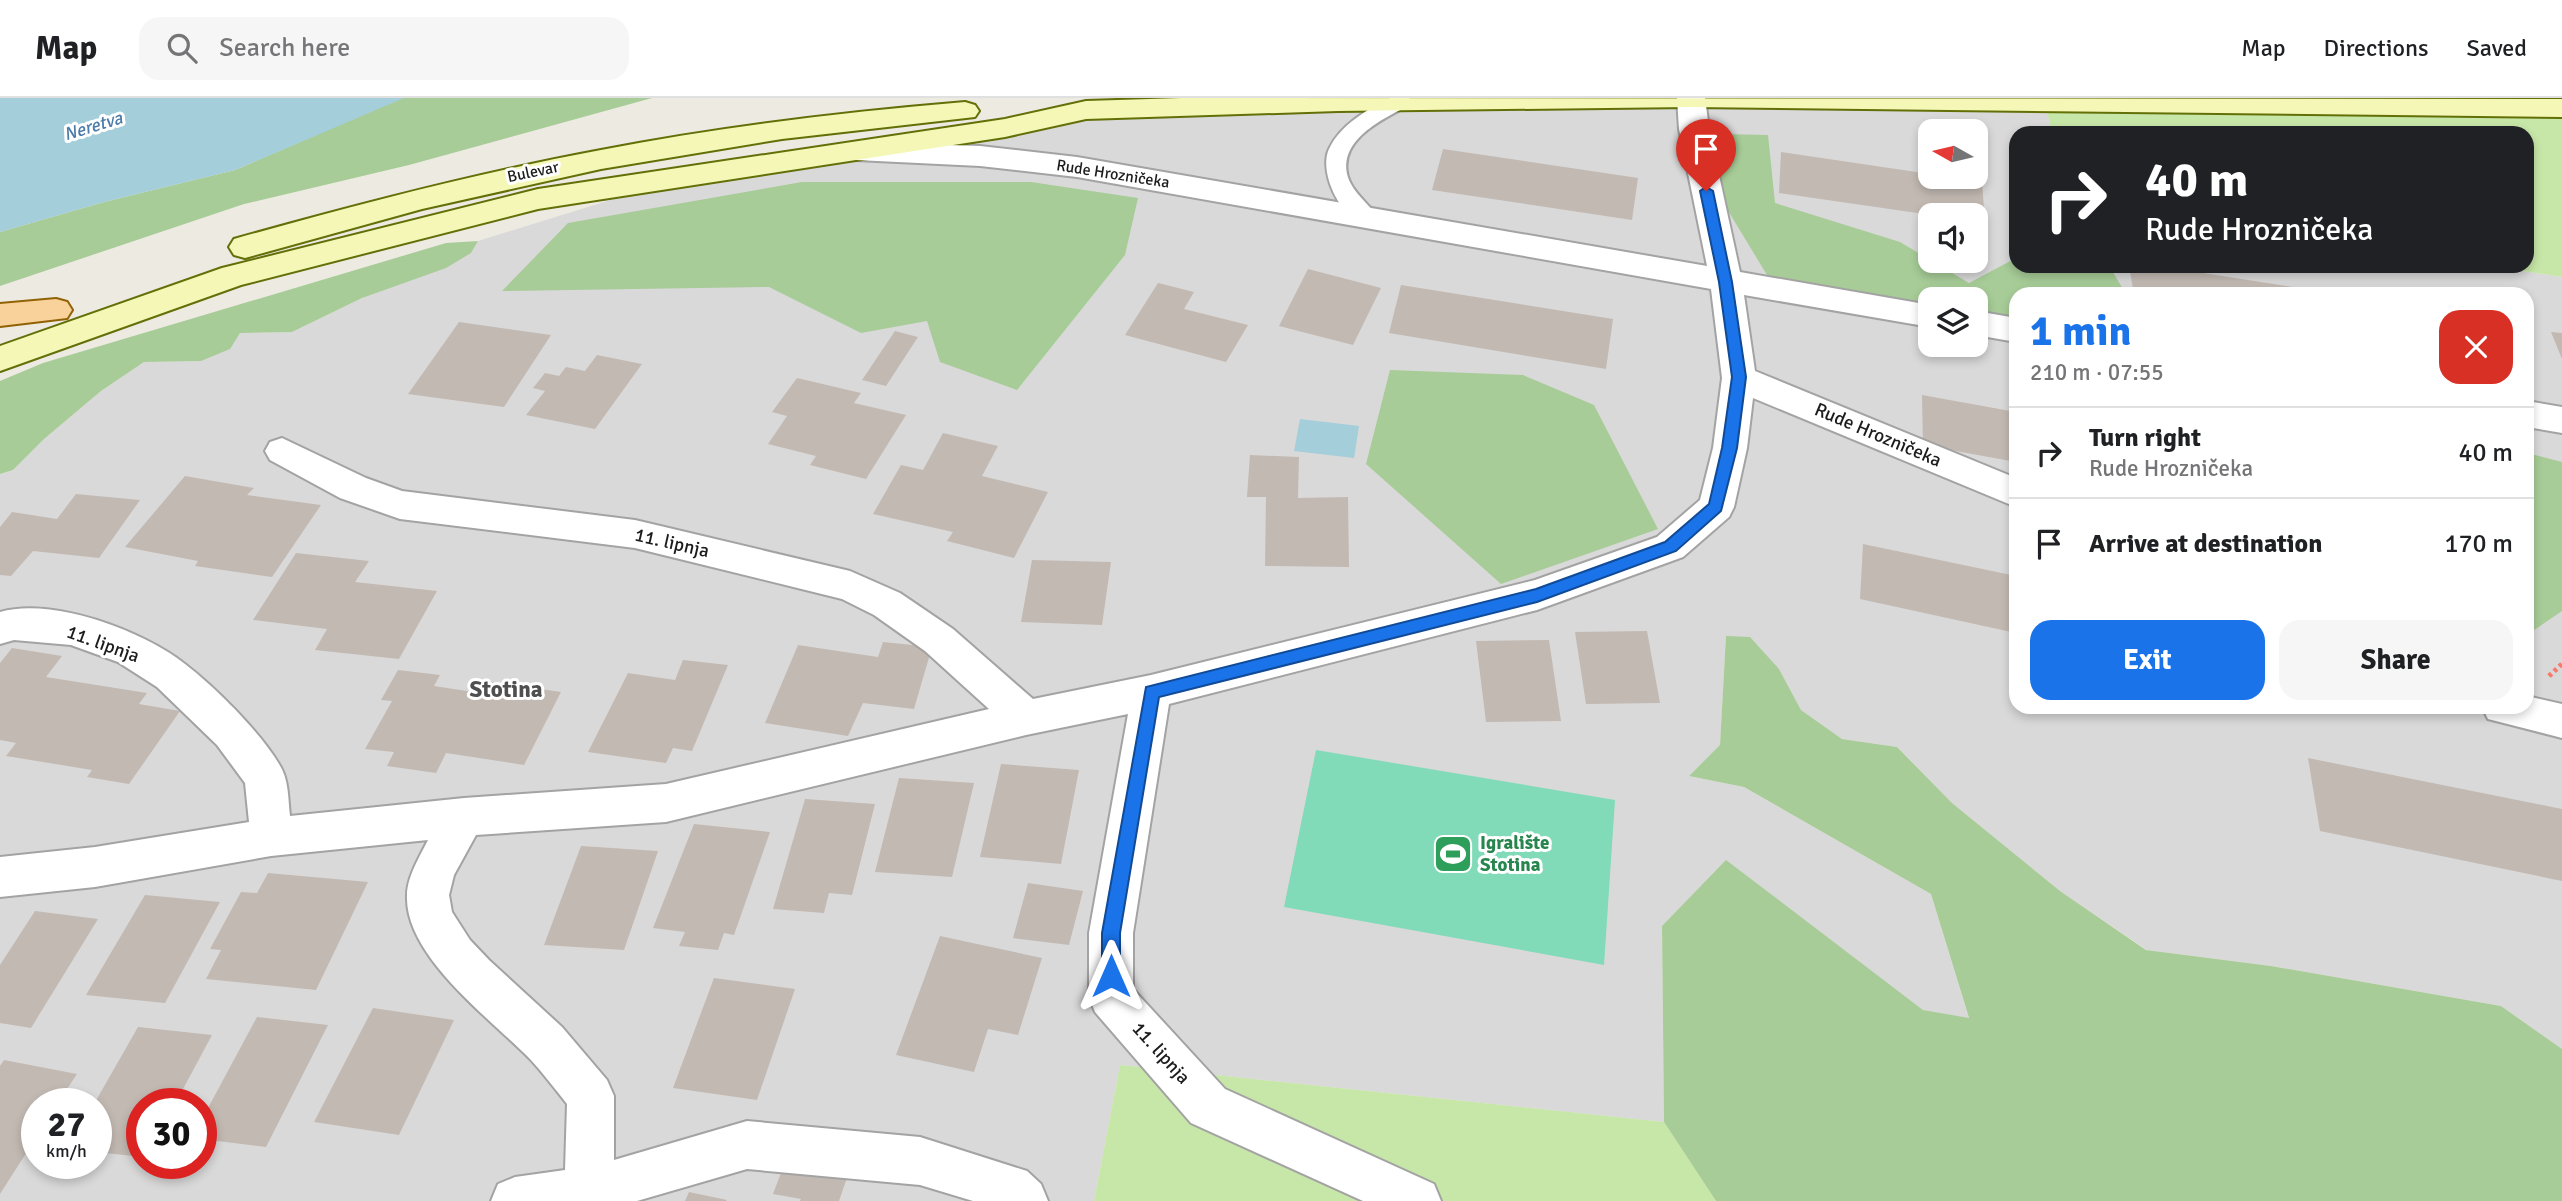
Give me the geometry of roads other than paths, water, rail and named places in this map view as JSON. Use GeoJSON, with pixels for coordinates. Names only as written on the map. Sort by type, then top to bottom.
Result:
{"type":"FeatureCollection","features":[{"type":"Feature","properties":{"kind":"main road"},"geometry":{"type":"LineString","coordinates":[[0,359],[233,276],[538,199],[1005,128],[1086,110],[1401,101],[1691,98],[2562,108]]}},
{"type":"Feature","properties":{"kind":"main road","name":"Bulevar"},"geometry":{"type":"LineString","coordinates":[[0,331],[239,249],[334,220],[528,172],[868,118],[1003,108],[1086,110]]}},
{"type":"Feature","properties":{"kind":"main road"},"geometry":{"type":"LineString","coordinates":[[0,315],[56,310]]}},
{"type":"Feature","properties":{"kind":"street"},"geometry":{"type":"LineString","coordinates":[[0,877],[95,867],[271,837],[464,817],[666,803],[1026,718],[1151,692],[1537,595],[1670,547],[1716,507],[1730,448],[1739,377],[1726,282],[1694,129],[1691,98]]}},
{"type":"Feature","properties":{"kind":"street","name":"Rude Hrozničeka"},"geometry":{"type":"LineString","coordinates":[[856,150],[980,156],[1077,167],[1918,314]]}},
{"type":"Feature","properties":{"kind":"street"},"geometry":{"type":"LineString","coordinates":[[1988,325],[2009,329]]}},
{"type":"Feature","properties":{"kind":"street","name":"Rude Hrozničeka"},"geometry":{"type":"LineString","coordinates":[[1739,377],[2009,490]]}},
{"type":"Feature","properties":{"kind":"street"},"geometry":{"type":"LineString","coordinates":[[2534,415],[2562,420]]}},
{"type":"Feature","properties":{"kind":"street","name":"11. lipnja"},"geometry":{"type":"LineString","coordinates":[[282,451],[352,488],[400,505],[635,534],[850,586],[887,604],[939,640],[1026,718]]}},
{"type":"Feature","properties":{"kind":"street","name":"11. lipnja"},"geometry":{"type":"LineString","coordinates":[[0,628],[14,624],[74,629],[132,651],[171,675],[231,733],[265,777],[271,837]]}},
{"type":"Feature","properties":{"kind":"street","name":"11. lipnja"},"geometry":{"type":"LineString","coordinates":[[1151,692],[1111,933],[1111,997],[1208,1106],[1417,1201]]}},
{"type":"Feature","properties":{"kind":"street"},"geometry":{"type":"LineString","coordinates":[[2534,714],[2562,720]]}},
{"type":"Feature","properties":{"kind":"street"},"geometry":{"type":"LineString","coordinates":[[464,817],[439,863],[428,897],[436,929],[457,960],[546,1043],[591,1096],[589,1191]]}},
{"type":"Feature","properties":{"kind":"street"},"geometry":{"type":"LineString","coordinates":[[515,1201],[589,1191],[747,1145],[920,1161],[1010,1188],[1024,1201]]}},
{"type":"Feature","properties":{"kind":"lane"},"geometry":{"type":"LineString","coordinates":[[1367,218],[1342,192],[1336,177],[1336,161],[1341,145],[1354,127],[1371,114],[1401,101]]}},
{"type":"Feature","properties":{"kind":"water","name":"Neretva"},"geometry":{"type":"Polygon","coordinates":[[[0,98],[404,98],[235,170],[104,202],[0,232],[0,98]]]}},
{"type":"Feature","properties":{"kind":"water"},"geometry":{"type":"Polygon","coordinates":[[[1300,419],[1359,426],[1354,458],[1294,451],[1300,419]]]}},
{"type":"Feature","properties":{"kind":"place","name":"Igralište Stotina"},"geometry":{"type":"Point","coordinates":[1453,854]}},
{"type":"Feature","properties":{"kind":"district","name":"Stotina"},"geometry":{"type":"Point","coordinates":[506,689]}}]}
